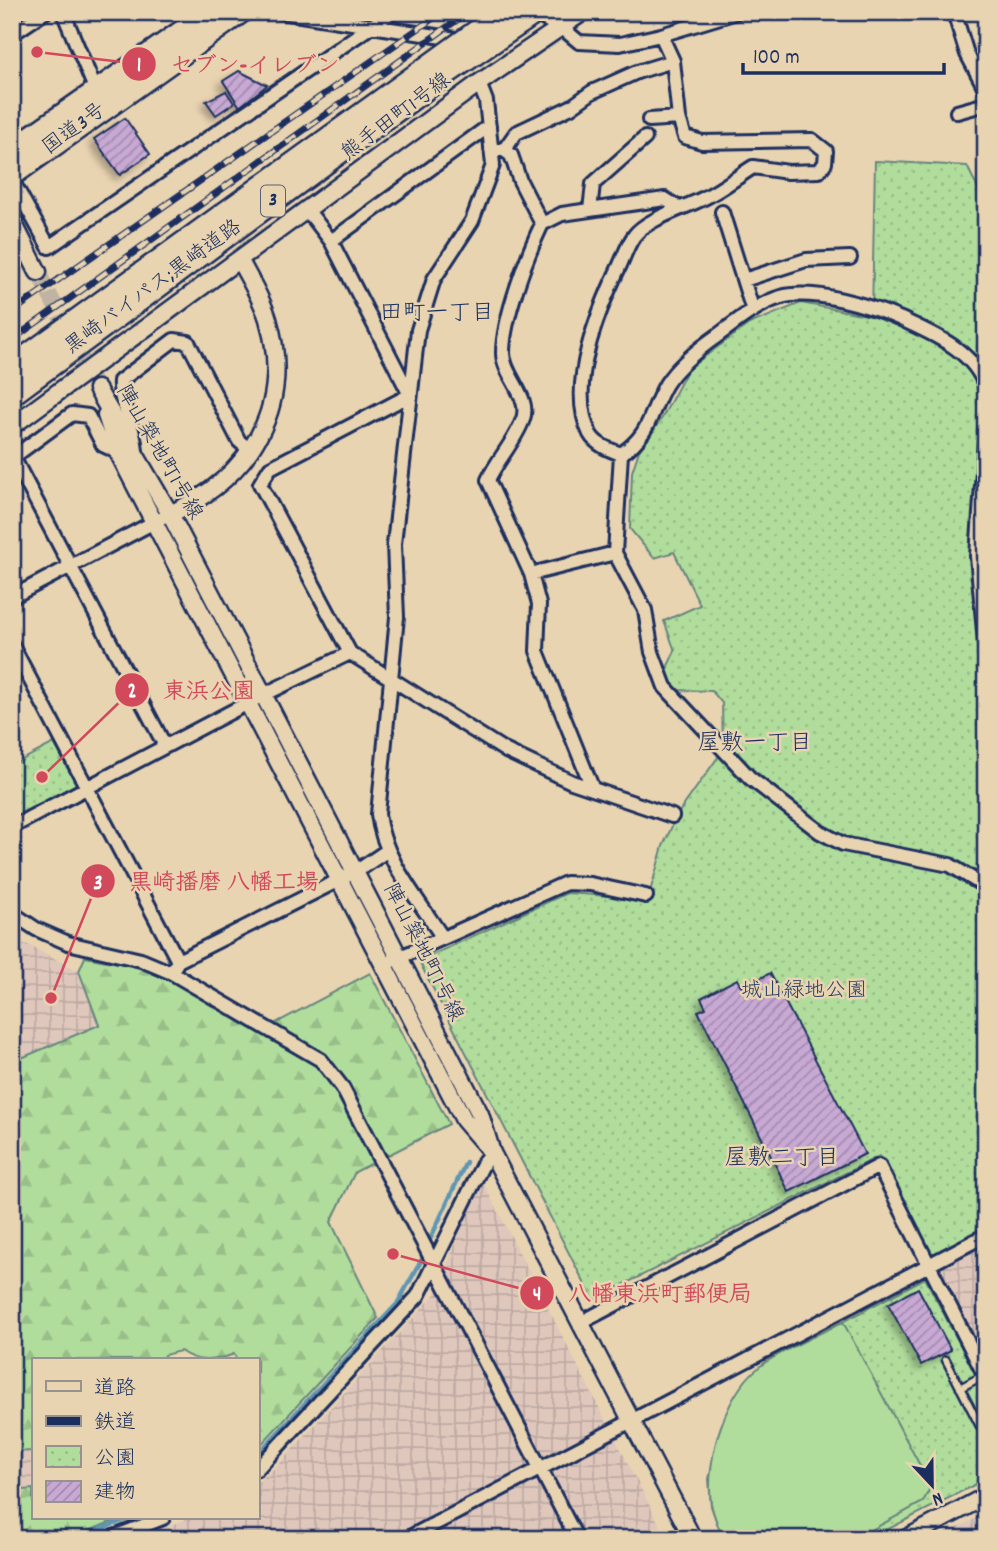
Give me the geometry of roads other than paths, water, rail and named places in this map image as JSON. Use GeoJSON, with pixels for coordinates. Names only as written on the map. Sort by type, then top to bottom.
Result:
{"type":"FeatureCollection","features":[{"type":"Feature","properties":{"kind":"highway","name":"国道3号"},"geometry":{"type":"LineString","coordinates":[[12,150],[211,12]]}},
{"type":"Feature","properties":{"kind":"highway","name":"国道3号"},"geometry":{"type":"LineString","coordinates":[[12,177],[241,12]]}},
{"type":"Feature","properties":{"kind":"highway","name":"黒崎バイパス;黒崎道路"},"geometry":{"type":"LineString","coordinates":[[12,368],[505,12]]}},
{"type":"Feature","properties":{"kind":"highway","name":"黒崎バイパス;黒崎道路"},"geometry":{"type":"LineString","coordinates":[[12,393],[447,72],[533,12]]}},
{"type":"Feature","properties":{"kind":"street"},"geometry":{"type":"LineString","coordinates":[[12,34],[45,12]]}},
{"type":"Feature","properties":{"kind":"street"},"geometry":{"type":"LineString","coordinates":[[63,12],[96,91]]}},
{"type":"Feature","properties":{"kind":"street"},"geometry":{"type":"LineString","coordinates":[[281,12],[371,28],[468,40],[480,38],[517,12]]}},
{"type":"Feature","properties":{"kind":"street"},"geometry":{"type":"LineString","coordinates":[[12,177],[49,247],[393,12]]}},
{"type":"Feature","properties":{"kind":"street"},"geometry":{"type":"LineString","coordinates":[[533,12],[561,27],[579,42],[620,44],[661,35],[737,12]]}},
{"type":"Feature","properties":{"kind":"street","name":"熊手田町1号線"},"geometry":{"type":"LineString","coordinates":[[12,426],[308,211],[478,83],[583,12]]}},
{"type":"Feature","properties":{"kind":"street"},"geometry":{"type":"LineString","coordinates":[[954,12],[967,54],[986,90]]}},
{"type":"Feature","properties":{"kind":"street"},"geometry":{"type":"LineString","coordinates":[[621,454],[606,448],[591,435],[583,406],[590,334],[635,234],[679,208],[704,198],[753,167],[788,172],[819,171],[825,163],[826,150],[812,140],[702,142],[684,137],[679,118],[673,61],[661,35]]}},
{"type":"Feature","properties":{"kind":"street"},"geometry":{"type":"LineString","coordinates":[[442,937],[388,850],[378,814],[397,617],[394,544],[418,330],[434,279],[472,221],[497,150],[516,133],[571,107],[592,92],[637,72],[673,61]]}},
{"type":"Feature","properties":{"kind":"street"},"geometry":{"type":"LineString","coordinates":[[478,83],[486,101],[489,126],[497,150]]}},
{"type":"Feature","properties":{"kind":"street"},"geometry":{"type":"LineString","coordinates":[[957,112],[986,104]]}},
{"type":"Feature","properties":{"kind":"street"},"geometry":{"type":"LineString","coordinates":[[649,120],[679,118]]}},
{"type":"Feature","properties":{"kind":"street"},"geometry":{"type":"LineString","coordinates":[[331,241],[489,126]]}},
{"type":"Feature","properties":{"kind":"street"},"geometry":{"type":"LineString","coordinates":[[590,210],[593,184],[645,138]]}},
{"type":"Feature","properties":{"kind":"street"},"geometry":{"type":"LineString","coordinates":[[497,150],[511,155],[520,181],[542,224]]}},
{"type":"Feature","properties":{"kind":"street"},"geometry":{"type":"LineString","coordinates":[[592,787],[537,651],[539,604],[531,574],[488,480],[524,418],[524,405],[502,356],[503,348],[528,253],[542,224],[562,214],[665,199],[679,208]]}},
{"type":"Feature","properties":{"kind":"street"},"geometry":{"type":"LineString","coordinates":[[308,211],[331,241],[410,394]]}},
{"type":"Feature","properties":{"kind":"street"},"geometry":{"type":"LineString","coordinates":[[722,212],[753,311]]}},
{"type":"Feature","properties":{"kind":"street"},"geometry":{"type":"LineString","coordinates":[[12,220],[38,272]]}},
{"type":"Feature","properties":{"kind":"street"},"geometry":{"type":"LineString","coordinates":[[744,280],[806,260],[850,258]]}},
{"type":"Feature","properties":{"kind":"street"},"geometry":{"type":"LineString","coordinates":[[12,597],[199,500],[225,481],[251,451],[268,419],[275,354],[268,318],[240,261]]}},
{"type":"Feature","properties":{"kind":"street"},"geometry":{"type":"LineString","coordinates":[[621,454],[638,443],[667,383],[705,344],[753,311],[782,297],[825,297],[881,310],[943,338],[978,372],[986,388]]}},
{"type":"Feature","properties":{"kind":"street"},"geometry":{"type":"LineString","coordinates":[[136,451],[135,431],[119,391],[120,381],[174,340],[188,341],[239,441],[251,451]]}},
{"type":"Feature","properties":{"kind":"street","name":"陣山築地町1号線"},"geometry":{"type":"LineString","coordinates":[[492,1153],[464,1121],[154,522],[118,452],[97,389],[136,451],[170,513],[401,957],[480,1114],[492,1153],[693,1539]]}},
{"type":"Feature","properties":{"kind":"street"},"geometry":{"type":"LineString","coordinates":[[410,394],[270,468],[260,484],[350,653],[506,751],[572,782],[672,816]]}},
{"type":"Feature","properties":{"kind":"street"},"geometry":{"type":"LineString","coordinates":[[118,452],[103,445],[88,416],[72,414],[13,458],[165,746]]}},
{"type":"Feature","properties":{"kind":"street"},"geometry":{"type":"LineString","coordinates":[[986,427],[977,556],[986,653]]}},
{"type":"Feature","properties":{"kind":"street"},"geometry":{"type":"LineString","coordinates":[[621,454],[615,553],[645,610],[652,652],[665,687],[750,778],[820,832],[843,844],[950,865],[986,887]]}},
{"type":"Feature","properties":{"kind":"street"},"geometry":{"type":"LineString","coordinates":[[531,574],[615,553]]}},
{"type":"Feature","properties":{"kind":"street"},"geometry":{"type":"LineString","coordinates":[[12,645],[87,788],[175,967]]}},
{"type":"Feature","properties":{"kind":"street"},"geometry":{"type":"LineString","coordinates":[[12,827],[263,695],[350,653]]}},
{"type":"Feature","properties":{"kind":"street"},"geometry":{"type":"LineString","coordinates":[[175,967],[340,877],[356,871],[388,850]]}},
{"type":"Feature","properties":{"kind":"street"},"geometry":{"type":"LineString","coordinates":[[385,964],[566,883],[590,884],[646,895]]}},
{"type":"Feature","properties":{"kind":"street"},"geometry":{"type":"LineString","coordinates":[[12,913],[36,929],[68,943],[175,967],[321,1060],[342,1087],[576,1539]]}},
{"type":"Feature","properties":{"kind":"street"},"geometry":{"type":"LineString","coordinates":[[259,1467],[418,1296],[485,1160],[492,1153]]}},
{"type":"Feature","properties":{"kind":"street"},"geometry":{"type":"LineString","coordinates":[[580,1323],[879,1166],[985,1376]]}},
{"type":"Feature","properties":{"kind":"street"},"geometry":{"type":"LineString","coordinates":[[406,1539],[632,1423],[986,1235]]}},
{"type":"Feature","properties":{"kind":"street"},"geometry":{"type":"LineString","coordinates":[[905,1539],[986,1496]]}},
{"type":"Feature","properties":{"kind":"street"},"geometry":{"type":"LineString","coordinates":[[109,1539],[158,1520]]}},
{"type":"Feature","properties":{"kind":"lane"},"geometry":{"type":"LineString","coordinates":[[946,1360],[986,1438]]}},
{"type":"Feature","properties":{"kind":"lane"},"geometry":{"type":"LineString","coordinates":[[960,1388],[985,1376]]}},
{"type":"Feature","properties":{"kind":"waterway"},"geometry":{"type":"LineString","coordinates":[[428,1244],[466,1162]]}},
{"type":"Feature","properties":{"kind":"waterway"},"geometry":{"type":"LineString","coordinates":[[259,1453],[397,1304],[426,1252]]}},
{"type":"Feature","properties":{"kind":"waterway"},"geometry":{"type":"LineString","coordinates":[[85,1539],[90,1533],[125,1520]]}},
{"type":"Feature","properties":{"kind":"tunnel"},"geometry":{"type":"LineString","coordinates":[[38,272],[97,389]]}},
{"type":"Feature","properties":{"kind":"railway"},"geometry":{"type":"LineString","coordinates":[[12,312],[442,12]]}},
{"type":"Feature","properties":{"kind":"railway"},"geometry":{"type":"LineString","coordinates":[[12,340],[468,12]]}},
{"type":"Feature","properties":{"kind":"place","name":"セブン-イレブン"},"geometry":{"type":"Point","coordinates":[37,52]}},
{"type":"Feature","properties":{"kind":"place","name":"東浜公園"},"geometry":{"type":"Point","coordinates":[42,777]}},
{"type":"Feature","properties":{"kind":"place","name":"黒崎播磨 八幡工場"},"geometry":{"type":"Point","coordinates":[51,998]}},
{"type":"Feature","properties":{"kind":"place","name":"八幡東浜町郵便局"},"geometry":{"type":"Point","coordinates":[393,1254]}},
{"type":"Feature","properties":{"kind":"district","name":"田町一丁目"},"geometry":{"type":"Point","coordinates":[437,314]}},
{"type":"Feature","properties":{"kind":"district","name":"屋敷一丁目"},"geometry":{"type":"Point","coordinates":[755,744]}},
{"type":"Feature","properties":{"kind":"district","name":"屋敷二丁目"},"geometry":{"type":"Point","coordinates":[782,1159]}},
{"type":"Feature","properties":{"kind":"park label","name":"城山緑地公園"},"geometry":{"type":"Point","coordinates":[804,992]}}]}
